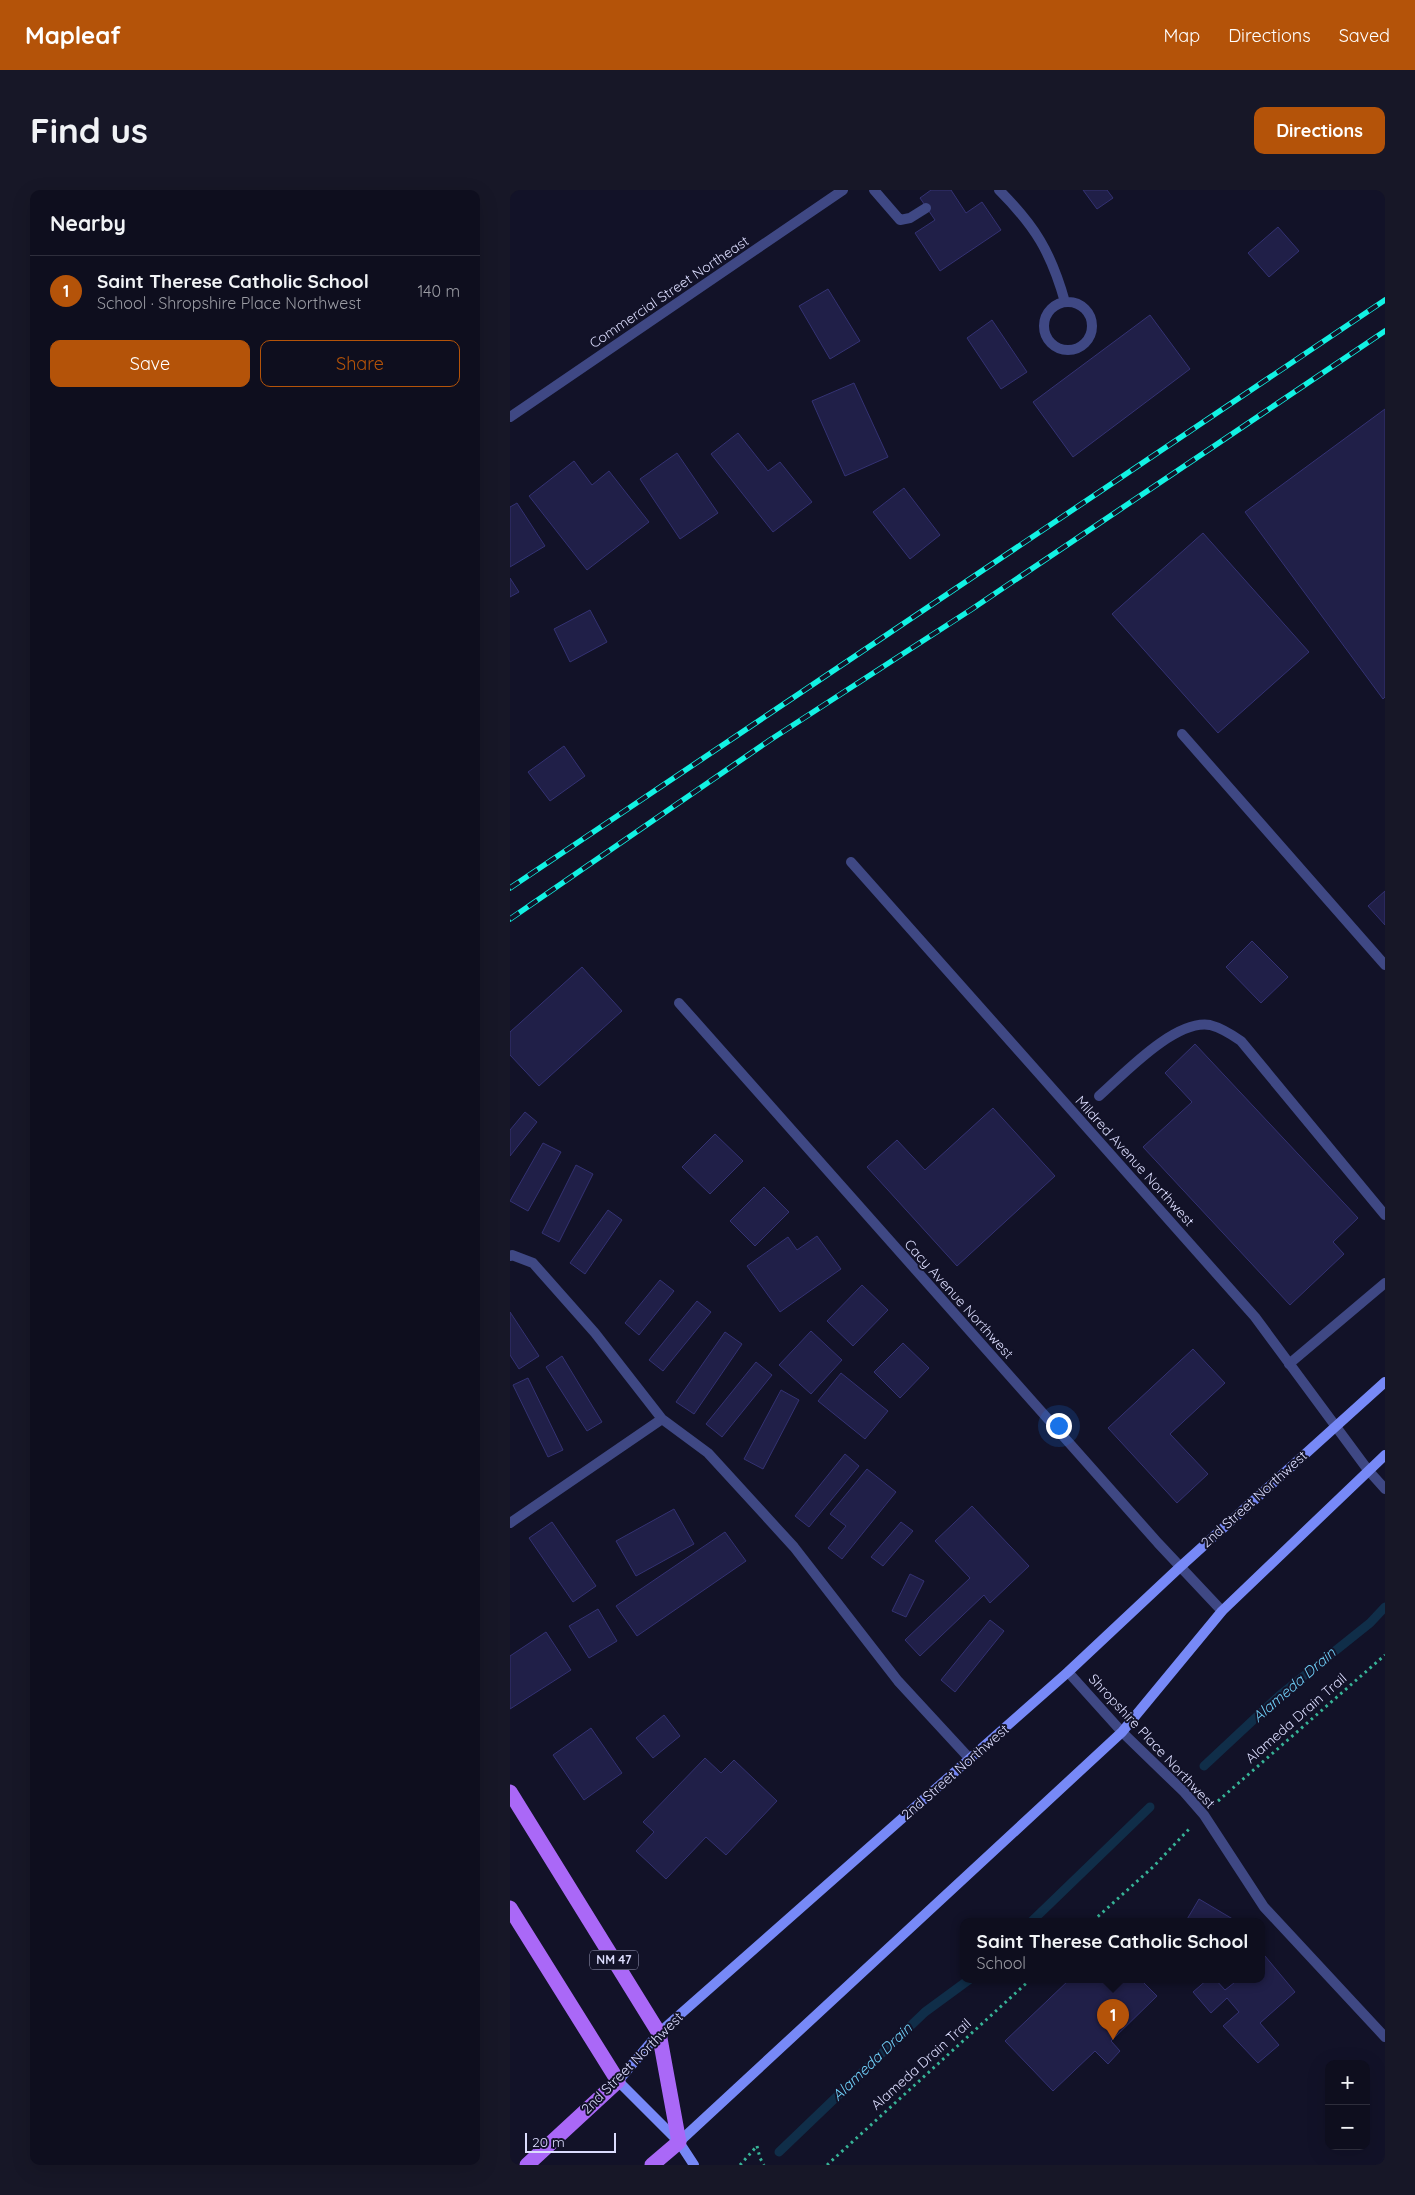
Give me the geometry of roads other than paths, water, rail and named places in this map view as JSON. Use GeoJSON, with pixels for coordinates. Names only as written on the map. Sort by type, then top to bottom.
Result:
{"type":"FeatureCollection","features":[{"type":"Feature","properties":{"kind":"main road","name":"2nd Street Northwest"},"geometry":{"type":"LineString","coordinates":[[528,2165],[618,2081],[659,2033],[1068,1672],[1180,1567],[1385,1382]]}},
{"type":"Feature","properties":{"kind":"main road"},"geometry":{"type":"LineString","coordinates":[[652,2165],[1122,1732],[1222,1611],[1385,1455]]}},
{"type":"Feature","properties":{"kind":"main road","name":"NM 47"},"geometry":{"type":"LineString","coordinates":[[510,1792],[659,2033],[679,2142]]}},
{"type":"Feature","properties":{"kind":"main road"},"geometry":{"type":"LineString","coordinates":[[510,1908],[618,2081],[679,2142],[694,2165]]}},
{"type":"Feature","properties":{"kind":"street","name":"Commercial Street Northeast"},"geometry":{"type":"LineString","coordinates":[[510,417],[843,190]]}},
{"type":"Feature","properties":{"kind":"street"},"geometry":{"type":"LineString","coordinates":[[874,190],[900,220],[910,218],[926,208]]}},
{"type":"Feature","properties":{"kind":"street"},"geometry":{"type":"LineString","coordinates":[[998,190],[1022,213],[1041,239],[1056,272],[1065,302]]}},
{"type":"Feature","properties":{"kind":"street"},"geometry":{"type":"LineString","coordinates":[[1065,302],[1074,302],[1081,306],[1088,312],[1091,319],[1090,336],[1079,348],[1071,351],[1056,348],[1046,337],[1043,330],[1043,322],[1050,309],[1065,302]]}},
{"type":"Feature","properties":{"kind":"street"},"geometry":{"type":"LineString","coordinates":[[1182,734],[1385,965]]}},
{"type":"Feature","properties":{"kind":"street","name":"Mildred Avenue Northwest"},"geometry":{"type":"LineString","coordinates":[[851,862],[1255,1317],[1368,1470],[1385,1490]]}},
{"type":"Feature","properties":{"kind":"street","name":"Cacy Avenue Northwest"},"geometry":{"type":"LineString","coordinates":[[679,1003],[1180,1567],[1222,1611]]}},
{"type":"Feature","properties":{"kind":"street"},"geometry":{"type":"LineString","coordinates":[[1099,1096],[1162,1040],[1192,1027],[1209,1025],[1226,1031],[1241,1041],[1385,1214]]}},
{"type":"Feature","properties":{"kind":"street"},"geometry":{"type":"LineString","coordinates":[[510,1256],[512,1255],[533,1263],[595,1333],[662,1419],[708,1453],[788,1540],[898,1681],[970,1759]]}},
{"type":"Feature","properties":{"kind":"street"},"geometry":{"type":"LineString","coordinates":[[1289,1364],[1385,1283]]}},
{"type":"Feature","properties":{"kind":"street"},"geometry":{"type":"LineString","coordinates":[[510,1523],[662,1419]]}},
{"type":"Feature","properties":{"kind":"street","name":"Shropshire Place Northwest"},"geometry":{"type":"LineString","coordinates":[[1068,1672],[1122,1732],[1184,1792],[1204,1815],[1264,1907],[1385,2037]]}},
{"type":"Feature","properties":{"kind":"waterway","name":"Alameda Drain"},"geometry":{"type":"LineString","coordinates":[[1204,1766],[1280,1695],[1370,1623],[1385,1607]]}},
{"type":"Feature","properties":{"kind":"waterway","name":"Alameda Drain"},"geometry":{"type":"LineString","coordinates":[[1035,1918],[1150,1807]]}},
{"type":"Feature","properties":{"kind":"waterway","name":"Alameda Drain"},"geometry":{"type":"LineString","coordinates":[[779,2152],[925,2012],[965,1983]]}},
{"type":"Feature","properties":{"kind":"railway"},"geometry":{"type":"LineString","coordinates":[[510,888],[1385,300]]}},
{"type":"Feature","properties":{"kind":"railway"},"geometry":{"type":"LineString","coordinates":[[510,919],[770,740],[972,609],[1385,331]]}},
{"type":"Feature","properties":{"kind":"place","name":"Saint Therese Catholic School"},"geometry":{"type":"Point","coordinates":[1113,2040]}}]}
